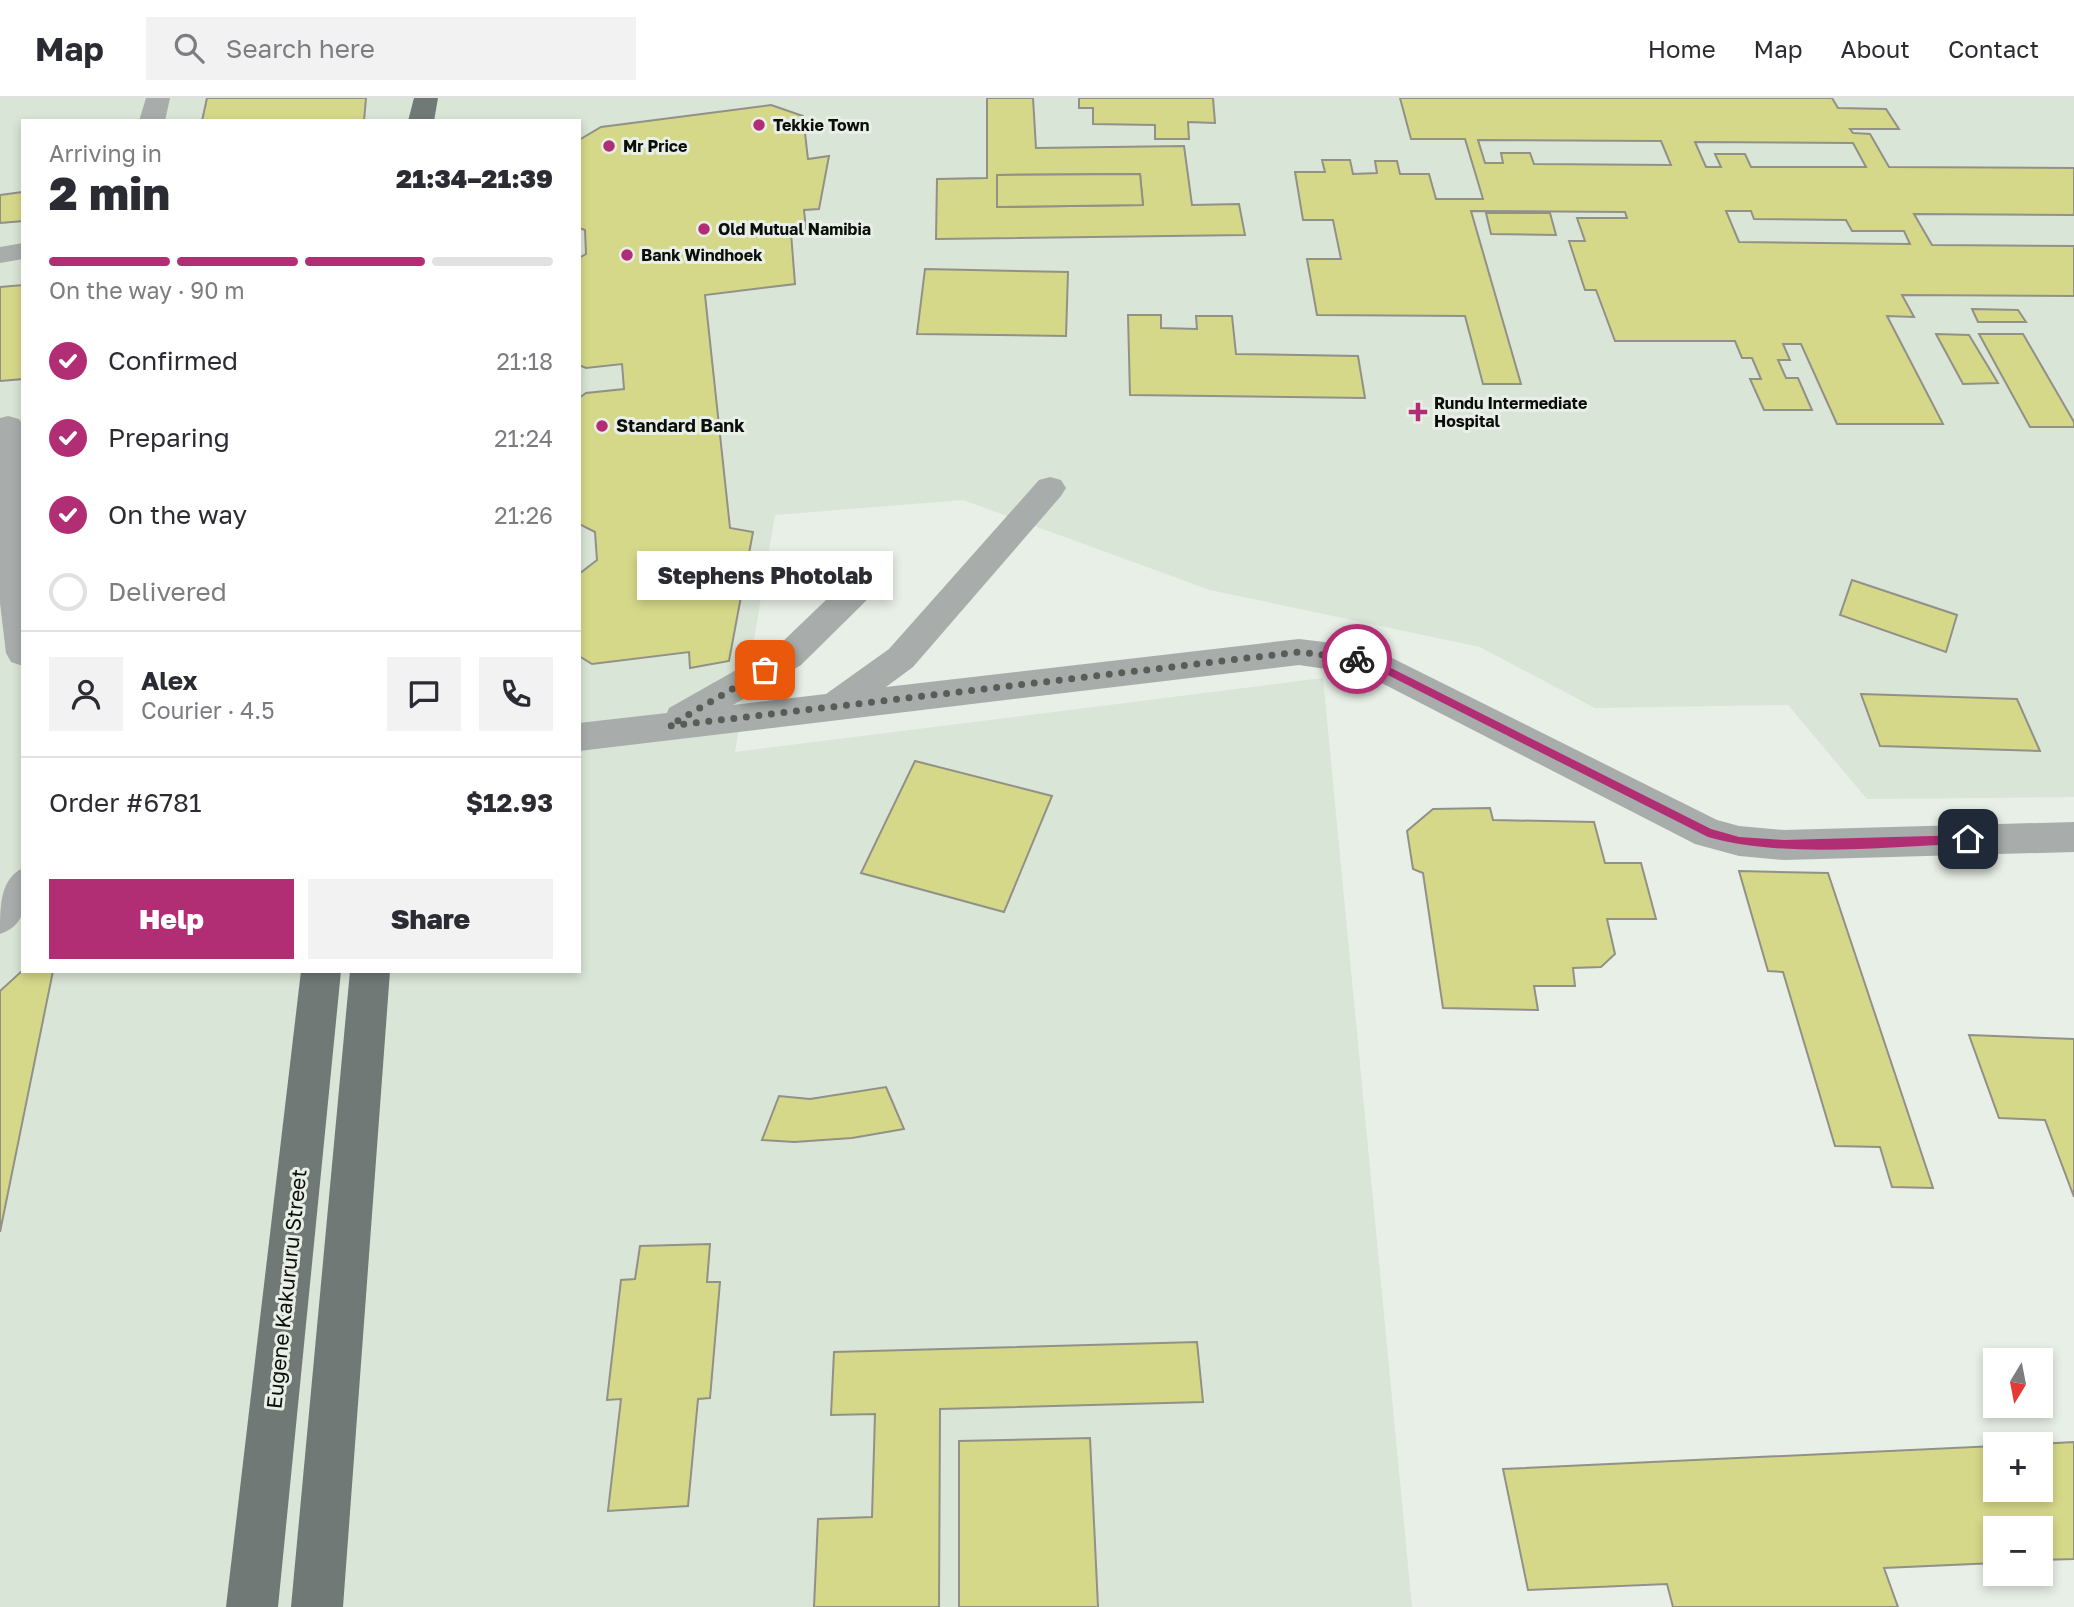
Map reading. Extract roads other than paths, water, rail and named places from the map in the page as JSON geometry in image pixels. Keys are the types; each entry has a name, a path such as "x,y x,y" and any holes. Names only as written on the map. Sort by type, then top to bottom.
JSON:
{"main road":[{"name":"Eugene Kakururu Street","path":"252,1607 321,973"},
{"path":"317,1607 370,973"}],"street":[{"path":"153,119 158,98"},
{"path":"0,255 21,251"},
{"path":"10,426 16,596 21,637"},
{"path":"834,707 901,658 1050,488"},
{"path":"669,726 789,656 864,583"},
{"path":"581,737 1299,652 1326,653 1353,657 1378,666 1708,832 1739,841 1784,845 2074,836"},
{"path":"0,916 21,887"}],"place":[{"name":"Tekkie Town","path":"759,125"},
{"name":"Mr Price","path":"609,146"},
{"name":"Old Mutual Namibia","path":"704,229"},
{"name":"Bank Windhoek","path":"627,255"},
{"name":"Rundu Intermediate Hospital","path":"1418,412"},
{"name":"Standard Bank","path":"602,426"},
{"name":"Stephens Photolab","path":"765,670"}]}
